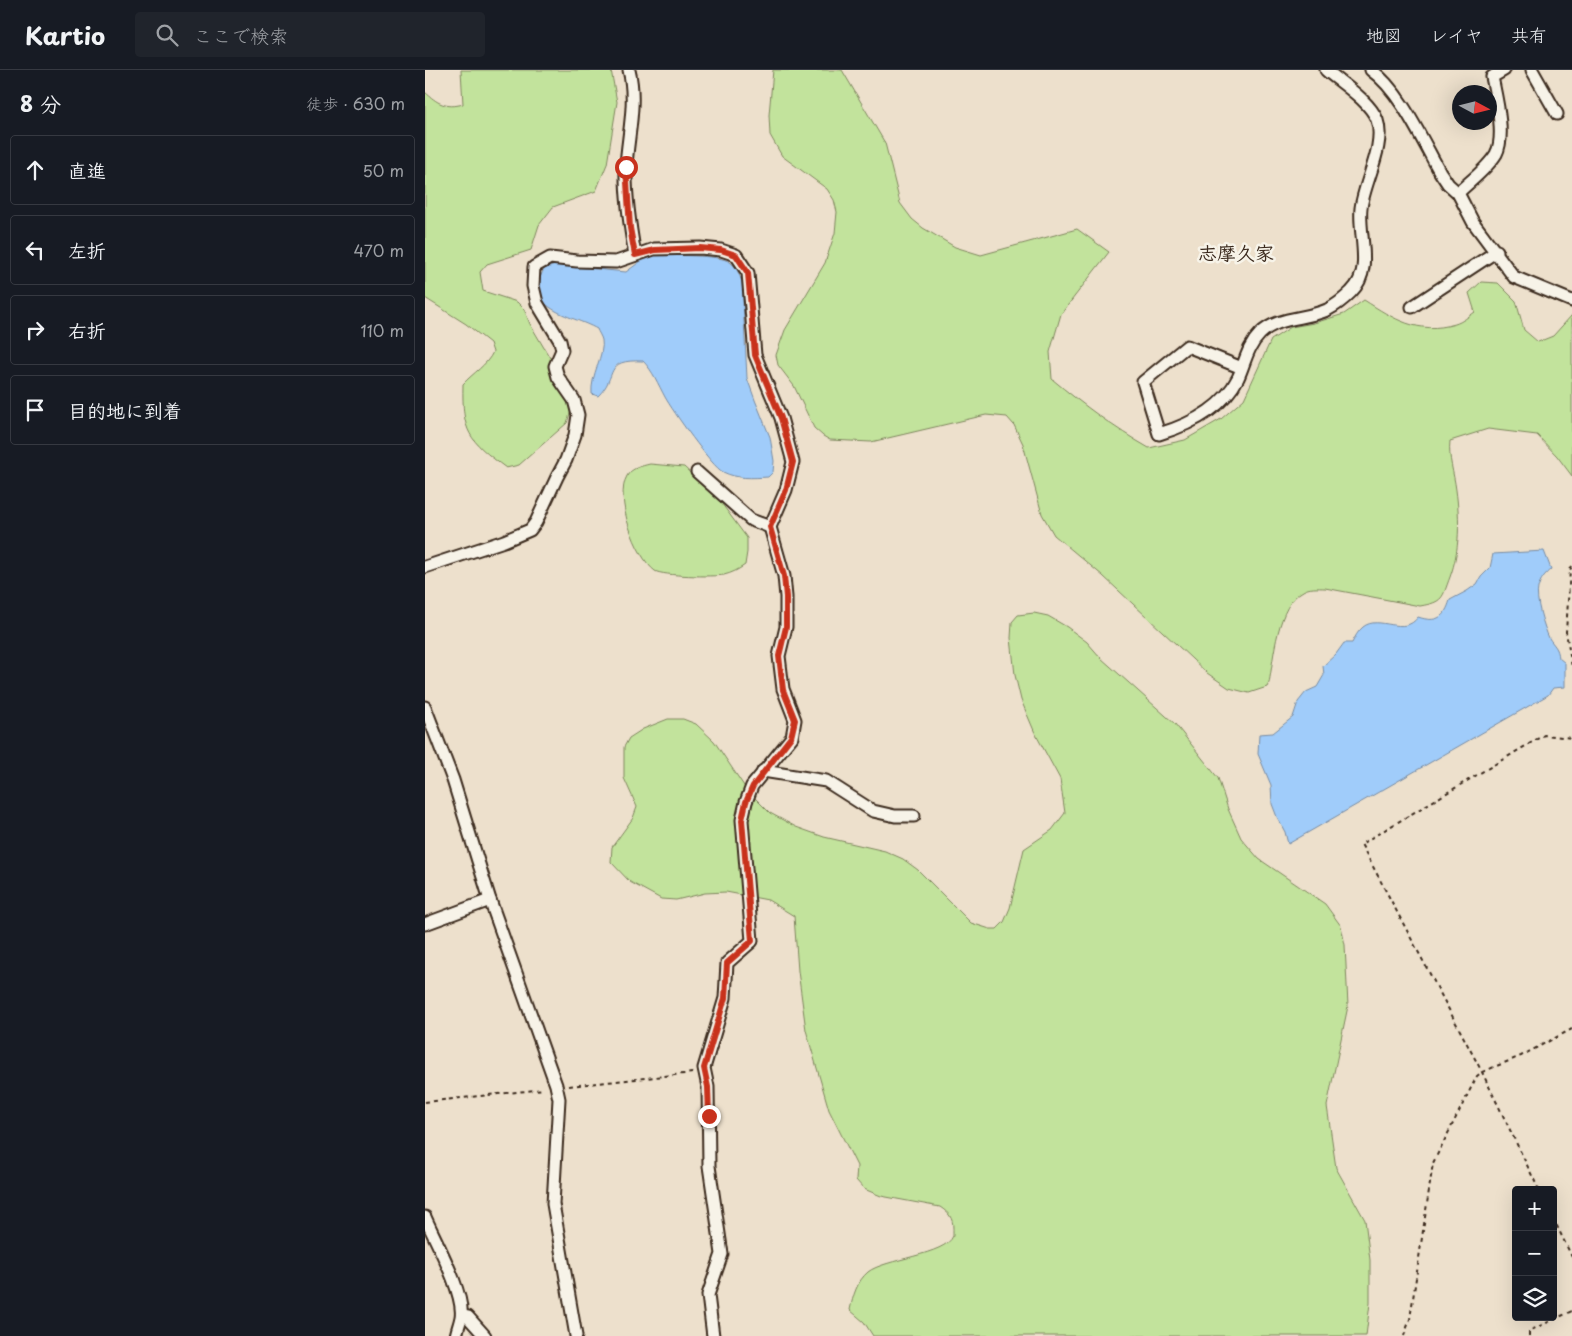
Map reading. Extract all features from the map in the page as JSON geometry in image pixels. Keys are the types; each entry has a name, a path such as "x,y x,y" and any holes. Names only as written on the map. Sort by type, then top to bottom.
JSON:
{"street":[{"path":"629,70 634,100 626,167 630,228 635,255"},
{"path":"1242,368 1187,346 1143,382 1159,434 1198,417 1215,406 1229,391 1242,368 1250,348 1259,334 1281,321 1327,310 1352,292 1360,281 1364,258 1361,211 1367,181 1380,139 1378,124 1374,114 1364,102 1326,70"},
{"path":"1371,70 1383,80 1395,95 1440,172 1448,184 1458,193 1473,222 1497,251 1514,277 1572,301"},
{"path":"1458,193 1497,153 1500,139 1499,111 1492,78 1504,70"},
{"path":"1532,70 1557,114"},
{"path":"425,566 504,541 530,530 536,522 566,460 575,435 578,416 574,400 558,377 555,366 562,350 560,341 537,303 533,286 534,268 550,258 616,262 655,250 700,248 721,250 736,255 748,273 755,355 781,418 793,462 786,490 770,527 784,576 786,597 786,627 779,656 783,690 795,720 791,737 763,771 753,786 746,802 742,820 752,941 727,963 725,998 704,1068 708,1087 709,1166 722,1254 708,1295 713,1336"},
{"path":"1412,307 1497,251"},
{"path":"697,472 751,520 770,527"},
{"path":"425,706 453,780 490,900 556,1085 559,1099 553,1204 575,1336"},
{"path":"763,771 826,781 873,811 895,816 914,816"},
{"path":"425,924 490,900"},
{"path":"425,1218 456,1288 461,1307 462,1316 456,1336"},
{"path":"462,1316 468,1317 485,1336"}],"path":[{"path":"1572,566 1570,570 1566,632 1572,667"},
{"path":"1537,1186 1482,1072 1361,844 1544,735 1572,738"},
{"path":"1404,1336 1411,1319 1433,1164 1477,1076 1482,1072 1521,1056 1572,1029"},
{"path":"1557,1226 1572,1257"},
{"path":"1529,1336 1529,1331 1572,1311"}],"green space":[{"path":"461,70 611,70 617,102 607,164 596,191 553,207 539,225 531,250 487,264 480,272 483,291 517,302 524,309 530,324 550,358 570,385 572,407 567,423 519,465 506,468 475,442 466,424 464,413 463,384 490,357 493,352 490,343 466,324 425,298 425,92 442,104 452,106 463,104"},
{"path":"773,70 842,70 885,143 900,203 912,219 923,228 955,247 981,255 1077,229 1109,252 1061,314 1050,352 1052,379 1099,416 1149,448 1185,440 1221,419 1244,399 1271,340 1291,327 1314,323 1344,314 1364,300 1396,319 1407,323 1429,328 1442,327 1458,323 1475,312 1469,293 1481,282 1498,283 1516,301 1524,330 1538,342 1553,336 1572,315 1572,476 1557,456 1537,435 1488,429 1450,441 1450,459 1457,501 1458,534 1456,556 1441,598 1434,603 1420,606 1325,588 1305,590 1294,598 1282,619 1267,687 1249,693 1229,688 1207,673 1103,576 1054,535 1042,514 1023,444 1014,425 1007,417 986,415 871,442 830,440 814,428 794,386 778,365 776,355 785,330 825,263 835,233 837,212 834,200 827,189 782,156 770,135 769,115"},
{"path":"650,464 684,467 719,500 747,538 745,565 724,575 699,576 660,573 648,564 634,541 625,512 623,498 624,486 629,473"},
{"path":"1034,613 1048,616 1087,642 1101,658 1175,724 1218,778 1228,809 1241,838 1259,859 1325,904 1341,926 1345,945 1348,1006 1327,1106 1336,1168 1365,1220 1370,1260 1370,1303 1366,1336 873,1336 864,1322 850,1310 858,1284 868,1272 876,1267 939,1248 948,1242 953,1236 952,1221 948,1214 940,1207 881,1196 864,1189 856,1180 857,1166 829,1110 806,1030 798,971 794,916 768,900 726,892 705,893 676,900 661,899 630,882 611,862 612,847 633,818 637,807 624,778 624,747 629,738 643,729 668,719 683,719 696,724 714,741 746,789 770,813 796,827 824,837 885,851 903,859 918,870 971,923 990,929 997,929 1004,922 1010,908 1024,849 1052,830 1065,813 1060,779 1035,733 1021,700 1015,675 1011,638 1012,622 1018,615"}],"water":[{"path":"656,255 724,259 730,262 737,271 742,282 747,378 770,437 774,461 773,472 768,477 739,477 723,472 718,468 684,425 665,397 653,373 643,361 630,361 616,366 604,389 598,396 592,394 593,380 602,346 602,339 597,329 552,309 539,294 539,283 544,269 555,265 626,272 645,258"},
{"path":"1544,551 1551,569 1540,582 1538,588 1539,606 1549,638 1557,649 1559,658 1565,663 1565,687 1553,688 1548,695 1288,844 1285,832 1272,804 1271,785 1258,754 1259,734 1273,733 1293,717 1298,702 1306,692 1317,687 1324,675 1323,666 1336,654 1344,643 1352,643 1363,627 1376,623 1406,625 1412,623 1418,617 1435,619 1442,615 1450,600 1477,584 1490,568 1493,554"}],"district":[{"name":"志摩久家","path":"1236,252"}],"route":[{"path":"626,167 630,228 635,255 655,250 700,248 721,250 736,255 748,273 755,355 781,418 793,462 786,490 770,527 784,576 786,597 786,627 779,656 783,690 795,720 791,737 753,786 746,802 742,820 752,941 727,963 725,998 704,1068 708,1087 709,1116"}]}
